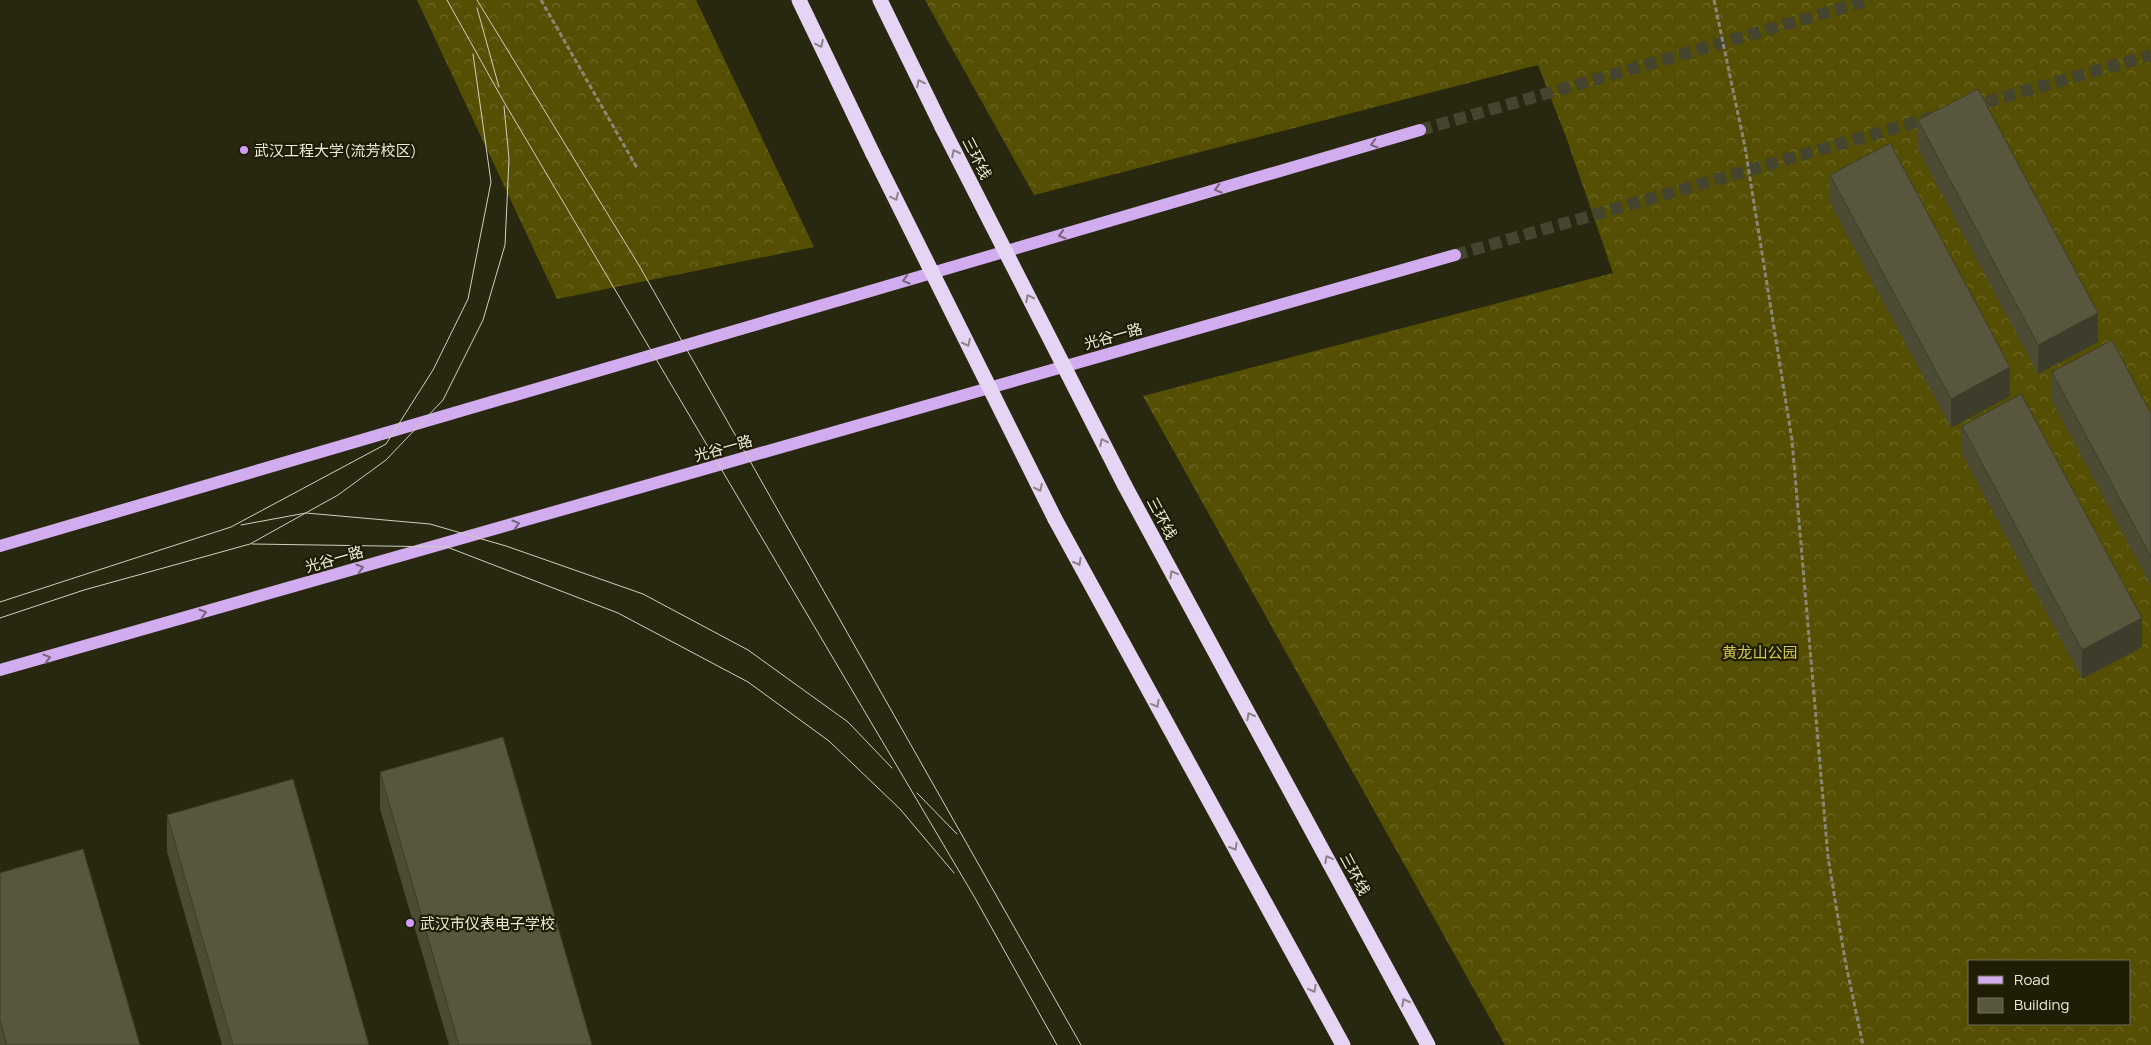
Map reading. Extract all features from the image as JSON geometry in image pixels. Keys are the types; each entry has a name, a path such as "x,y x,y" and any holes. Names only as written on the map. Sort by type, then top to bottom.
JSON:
{"highway":[{"path":"799,0 873,154 1055,519 1343,1045"},
{"name":"三环线","path":"880,0 942,127 1125,486 1428,1045"}],"main road":[{"path":"0,546 1420,130"},
{"name":"光谷一路","path":"0,670 1455,255"}],"path":[{"path":"541,0 637,168"},
{"path":"1714,0 1745,147 1792,440 1828,857 1845,960 1863,1045"}],"green space":[{"path":"417,0 696,0 814,247 557,299"},
{"name":"黄龙山公园","path":"925,0 2151,0 2151,1045 1505,1045 1143,396 1613,273 1566,137 1538,65 1034,195"}],"building":[{"path":"1978,89 2098,313 2038,345 1918,120"},
{"path":"1890,143 2010,367 1951,399 1830,175"},
{"path":"2112,340 2151,414 2151,557 2052,372"},
{"path":"2021,394 2142,618 2082,650 1962,426"},
{"path":"503,737 592,1045 459,1045 380,772"},
{"path":"293,779 369,1045 233,1045 167,815"},
{"path":"83,849 140,1045 7,1045 0,1020 0,873"}],"tunnel":[{"path":"1420,130 1870,0"},
{"path":"1969,107 2151,55"},
{"path":"1455,255 1933,117"}],"tram line":[{"path":"447,0 504,102 975,898 1057,1045"},
{"path":"477,0 640,267 1081,1045"},
{"path":"477,8 499,87"},
{"path":"0,602 231,527 386,444 433,370 468,299 491,182 473,54"},
{"path":"0,618 84,590 250,544 338,495 386,460 443,400 483,320 505,245 509,159 504,106"},
{"path":"241,525 306,513 430,524 506,546 643,594 748,650 848,722 892,768"},
{"path":"252,544 447,547 618,613 748,682 829,741 900,809 954,873"},
{"path":"917,793 957,834"}],"place":[{"name":"武汉工程大学(流芳校区)","path":"244,150"},
{"name":"武汉市仪表电子学校","path":"410,923"}]}
